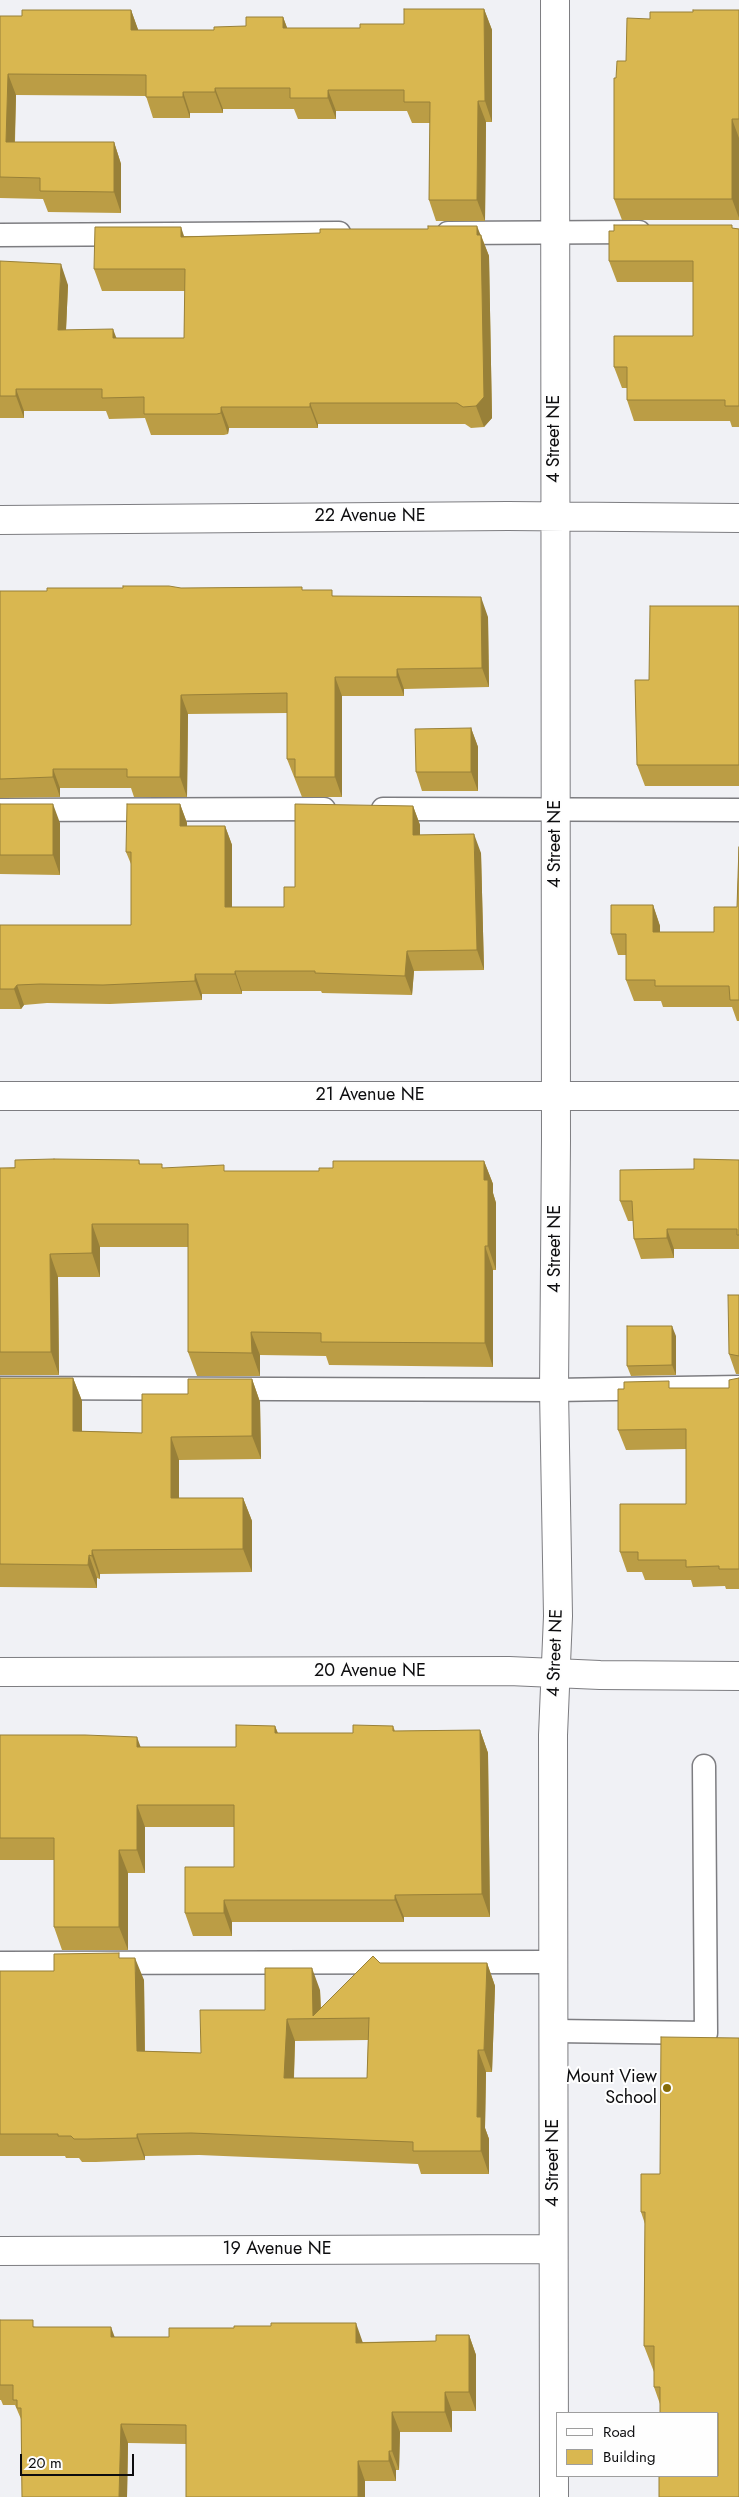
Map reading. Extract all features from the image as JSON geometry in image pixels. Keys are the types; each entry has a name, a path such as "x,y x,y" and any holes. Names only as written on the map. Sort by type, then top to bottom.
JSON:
{"street":[{"name":"4 Street NE","path":"554,2497 553,1735 558,1616 554,1390 556,1096 555,0"},
{"name":"22 Avenue NE","path":"0,520 555,516 739,518"},
{"name":"21 Avenue NE","path":"0,1096 739,1096"},
{"name":"20 Avenue NE","path":"0,1672 509,1672 739,1676"},
{"name":"19 Avenue NE","path":"0,2251 553,2249"}],"lane":[{"path":"423,233 662,232"},
{"path":"0,235 364,233"},
{"path":"0,810 739,810"},
{"path":"0,1388 554,1390 739,1387"},
{"path":"554,2031 706,2033 704,1766"},
{"path":"0,1963 554,1962"}],"building":[{"path":"404,9 484,9 485,101 478,101 477,200 429,200 430,102 404,102 404,90 328,90 328,98 290,98 290,88 215,88 215,92 183,92 183,97 146,97 146,75 8,74 6,142 114,142 114,192 40,191 40,178 0,177 0,16 22,16 22,10 131,10 131,30 214,30 214,27 246,26 246,17 283,17 283,28 360,28 360,24 404,24"},
{"path":"693,10 739,10 739,119 732,119 732,199 614,199 614,78 616,78 617,61 626,61 627,18 650,19 650,12 693,12"},
{"path":"614,225 732,225 732,228 739,229 739,406 725,406 725,400 627,400 627,367 614,367 614,336 693,336 693,261 609,261 609,231 614,231"},
{"path":"428,226 477,226 477,235 481,235 484,397 476,406 463,407 457,403 310,403 310,407 221,407 221,413 217,414 144,414 144,397 102,398 102,389 16,389 16,396 0,396 0,261 61,264 58,330 113,329 113,338 184,338 185,269 94,269 95,227 181,227 181,237 320,233 320,229 428,229"},
{"path":"123,586 169,586 181,588 302,587 302,590 332,590 332,596 481,597 482,668 397,669 397,677 335,677 335,777 295,777 295,759 287,759 287,693 181,695 180,777 127,777 127,769 53,769 53,777 0,779 0,591 47,591 47,588 123,588"},
{"path":"650,606 739,606 739,765 637,765 635,680 649,680"},
{"path":"471,728 471,772 416,772 415,729"},
{"path":"0,804 53,804 53,855 0,855"},
{"path":"127,804 180,804 180,826 225,826 225,907 284,907 284,887 295,887 295,804 413,806 413,835 474,834 477,950 407,951 405,976 315,973 315,971 235,971 235,974 195,974 195,981 103,985 40,984 17,985 14,989 0,989 0,925 131,925 131,852 126,852"},
{"path":"739,847 739,1000 730,1000 729,986 655,986 655,980 626,980 626,934 611,934 611,905 653,905 653,932 714,932 714,907 737,907"},
{"path":"694,1159 739,1160 739,1235 737,1235 737,1229 667,1229 667,1238 634,1239 632,1201 620,1201 620,1170 694,1169"},
{"path":"15,1160 139,1160 139,1164 162,1164 162,1168 224,1165 224,1171 319,1171 319,1168 333,1168 333,1161 484,1161 484,1180 488,1180 488,1246 485,1246 485,1343 321,1342 321,1333 251,1332 252,1353 188,1352 188,1224 92,1224 92,1253 50,1254 51,1352 0,1352 0,1168 15,1168"},
{"path":"728,1295 739,1295 739,1356 729,1354"},
{"path":"627,1326 672,1326 672,1365 627,1366"},
{"path":"0,1378 73,1378 73,1431 142,1433 142,1394 188,1394 188,1379 252,1379 252,1436 171,1437 171,1498 243,1498 243,1549 92,1550 92,1556 89,1555 88,1565 0,1564"},
{"path":"739,1378 739,1569 719,1569 719,1566 686,1567 686,1560 638,1560 638,1552 620,1552 620,1504 686,1504 686,1429 618,1430 618,1389 624,1389 624,1382 669,1381 669,1388 729,1388 729,1380"},
{"path":"236,1725 275,1726 275,1733 353,1733 353,1725 393,1726 393,1731 480,1730 482,1894 395,1895 395,1900 224,1900 224,1913 185,1913 185,1867 234,1867 234,1805 137,1805 137,1850 119,1850 119,1927 54,1927 54,1838 0,1838 0,1735 137,1737 137,1747 236,1747"},
{"path":"119,1953 119,1958 135,1958 137,2051 201,2053 200,2010 265,2010 265,1968 312,1968 313,2016 373,1956 380,1963 487,1963 484,2050 478,2050 477,2117 481,2117 481,2151 413,2151 413,2142 191,2133 137,2134 137,2138 88,2139 74,2139 71,2136 58,2136 58,2134 0,2134 0,1971 54,1971 54,1954","holes":["369,2018 367,2078 284,2078 287,2019"]},
{"path":"661,2037 739,2038 739,2497 659,2497 659,2477 719,2477 719,2412 660,2412 660,2387 654,2387 654,2346 644,2346 645,2212 641,2212 641,2174 660,2174"},
{"path":"0,2320 33,2320 33,2327 111,2327 111,2337 169,2337 169,2328 234,2328 234,2326 271,2326 271,2323 356,2323 356,2343 436,2341 436,2335 469,2335 469,2392 445,2392 445,2412 392,2412 392,2451 389,2451 389,2461 358,2461 358,2497 186,2497 186,2425 121,2424 119,2497 22,2497 21,2408 17,2408 17,2400 13,2400 13,2385 0,2385"}],"place":[{"name":"Mount View School","path":"667,2088"}]}
